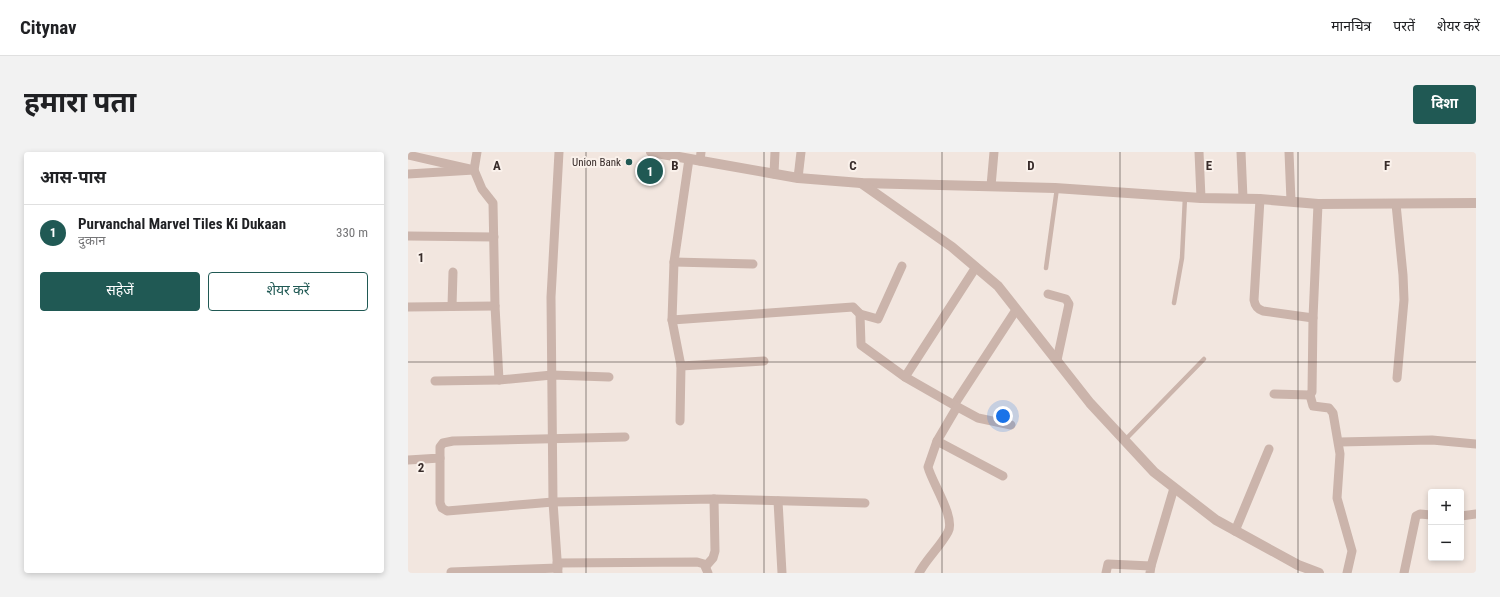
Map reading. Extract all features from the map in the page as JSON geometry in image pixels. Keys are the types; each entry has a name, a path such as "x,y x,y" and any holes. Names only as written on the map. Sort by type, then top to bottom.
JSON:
{"street":[{"path":"477,152 474,170 482,189 493,203 495,306 499,380"},
{"path":"557,568 553,502 551,297 559,152"},
{"path":"651,152 689,159 701,156 774,174 798,178 861,183 1057,188 1201,198 1260,199 1318,204 1476,203"},
{"path":"774,174 776,152"},
{"path":"798,178 801,152"},
{"path":"991,186 994,152"},
{"path":"1199,152 1201,198"},
{"path":"1241,152 1243,198"},
{"path":"1289,152 1291,201"},
{"path":"408,155 474,170"},
{"path":"680,421 681,366 672,320 674,262 689,159"},
{"path":"408,174 474,170"},
{"path":"861,183 952,247 998,286 1090,403 1154,472 1216,520 1298,565 1319,573"},
{"path":"1260,199 1254,300 1255,305 1259,310 1263,311 1313,318"},
{"path":"1318,204 1313,318 1312,392 1310,395 1315,407 1329,408 1332,410 1339,442 1340,467 1337,498 1352,551 1347,573"},
{"path":"1396,204 1404,300 1397,378"},
{"path":"408,236 494,237"},
{"path":"674,262 754,264"},
{"path":"672,320 853,306 860,314 878,319 902,266"},
{"path":"905,377 976,267"},
{"path":"452,306 453,272"},
{"path":"1048,294 1066,298 1069,304 1057,360"},
{"path":"408,307 495,306"},
{"path":"920,573 926,561 949,531 950,526 947,514 928,467 937,441 955,406 1016,310"},
{"path":"860,314 861,345 905,377 955,406 978,418 1011,425"},
{"path":"681,366 764,361"},
{"path":"435,381 499,380 552,376 609,377"},
{"path":"1274,394 1310,395"},
{"path":"625,437 552,437 443,443 440,447 440,503 442,508 447,511 553,502 714,500 865,503"},
{"path":"1339,442 1432,440 1476,444"},
{"path":"937,441 1003,476"},
{"path":"1235,530 1270,449"},
{"path":"408,460 440,458"},
{"path":"1106,573 1108,564 1150,570 1174,488"},
{"path":"451,572 697,562 702,563 707,570 715,553 714,500"},
{"path":"778,501 782,573"},
{"path":"1404,573 1416,516 1420,514 1428,515"},
{"path":"1464,516 1476,514"}],"lane":[{"path":"1046,268 1057,188"},
{"path":"1174,303 1182,258 1185,197"},
{"path":"1125,440 1204,359"}],"place":[{"name":"Union Bank","path":"629,162"},
{"name":"Purvanchal Marvel Tiles Ki Dukaan","path":"650,171"}]}
